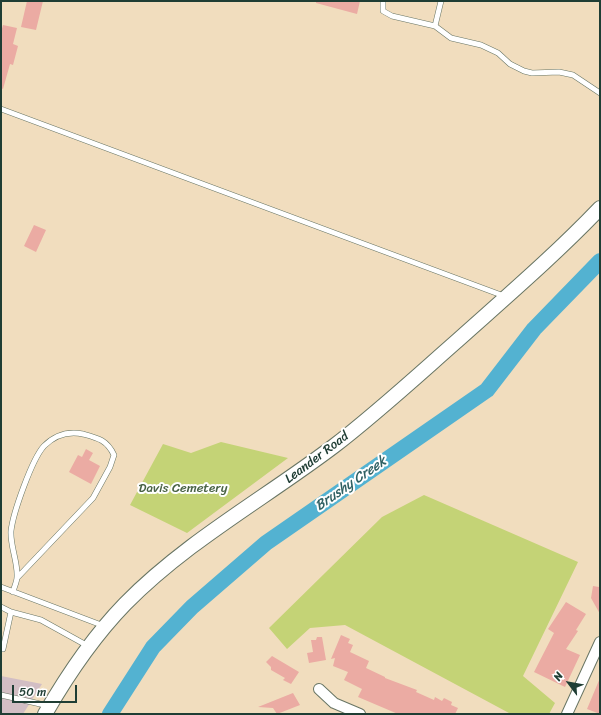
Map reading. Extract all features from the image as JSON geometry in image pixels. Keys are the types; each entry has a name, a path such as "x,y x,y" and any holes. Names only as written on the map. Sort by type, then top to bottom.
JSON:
{"main road":[{"name":"Leander Road","path":"48,710 64,681 89,646 125,604 182,553 224,522 290,478 379,410 547,261 600,208"}],"street":[{"path":"567,714 600,642"},
{"path":"319,689 334,702 360,714"}],"lane":[{"path":"383,1 383,11 392,16 435,26 451,38 482,45 498,53 510,64 532,74 559,72 573,75 600,93"},
{"path":"435,26 441,1"},
{"path":"1,109 506,297"},
{"path":"12,592 17,578 93,498 110,467 114,455 109,445 94,437 74,432 57,436 44,447 36,459 18,503 11,532 17,578"},
{"path":"1,587 105,626"},
{"path":"1,607 11,612 41,620 89,646"},
{"path":"3,649 11,612"},
{"path":"1,697 48,710"}],"shaded area":[{"path":"1,676 42,684 23,714 1,714"}],"green space":[{"name":"Davis Cemetery","path":"221,442 288,458 187,533 130,505 163,444 191,453"},
{"path":"424,495 578,562 523,676 555,703 549,714 509,713 345,625 310,628 287,649 269,628 382,517"}],"building":[{"path":"27,1 43,1 36,30 21,27"},
{"path":"316,1 360,1 357,14 316,3"},
{"path":"3,25 17,28 13,44 18,46 13,65 10,64 3,89 1,88 1,32"},
{"path":"34,225 46,230 36,252 24,246"},
{"path":"86,449 93,453 89,460 100,466 91,484 69,472 78,455 82,457"},
{"path":"593,586 599,587 600,590 600,614 591,598"},
{"path":"566,602 586,614 576,630 578,631 566,649 580,655 565,687 534,672 554,633 548,629"},
{"path":"341,635 350,639 348,643 353,645 350,652 369,661 366,668 385,678 417,690 416,692 434,700 435,697 442,701 444,698 452,702 451,705 458,708 455,714 398,714 358,697 362,689 344,680 348,672 333,666 335,658 331,659"},
{"path":"317,637 322,637 326,660 309,663 307,653 313,652 311,640 316,640"},
{"path":"272,656 299,672 291,684 283,680 285,678 271,670 271,667 266,662"},
{"path":"600,678 600,714 587,709"},
{"path":"293,693 300,705 277,714 273,708 258,707"}],"waterway":[{"name":"Brushy Creek","path":"110,714 153,647 192,607 266,543 487,390 534,329 600,261"}]}
